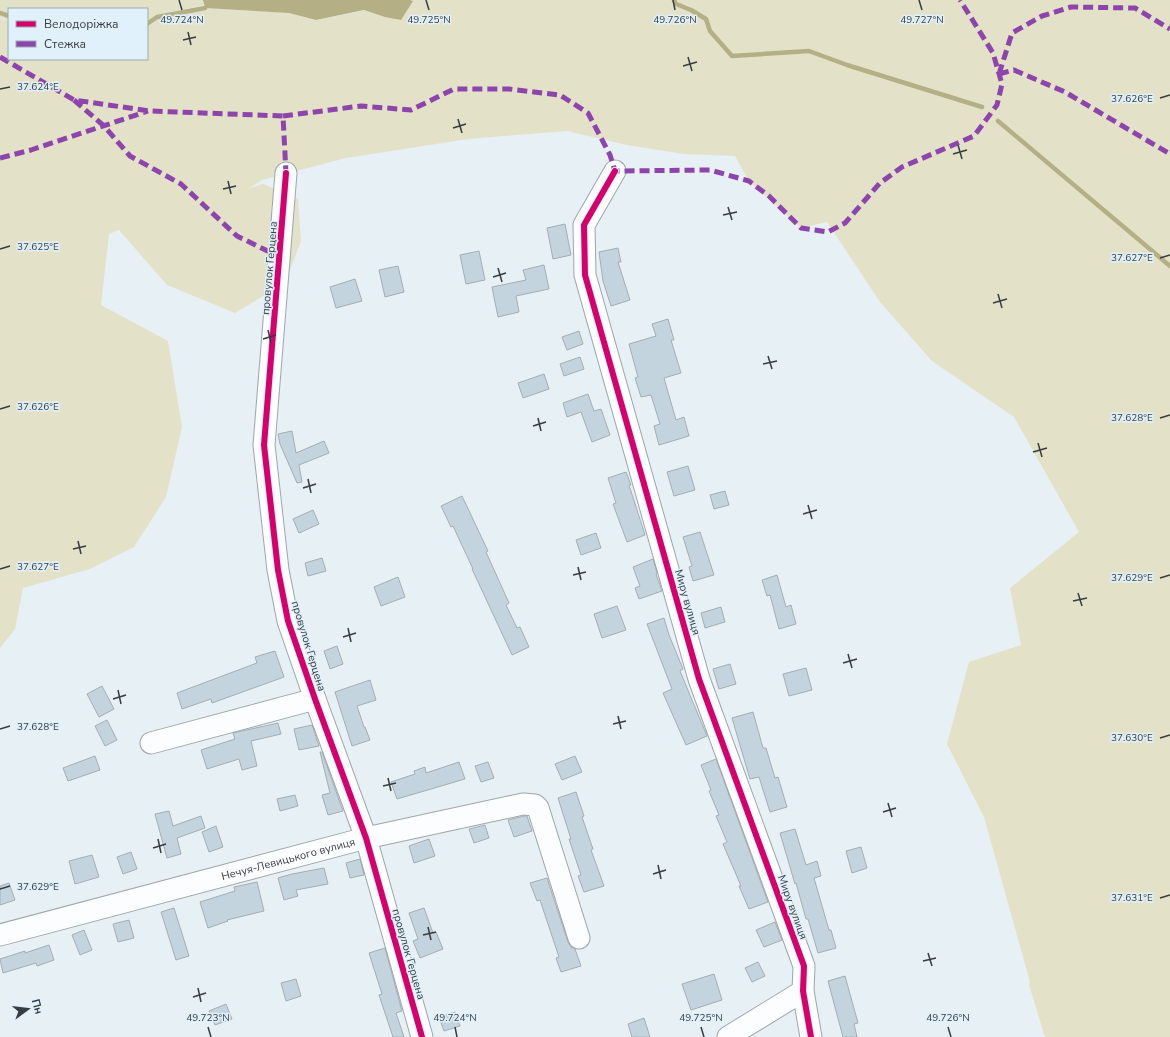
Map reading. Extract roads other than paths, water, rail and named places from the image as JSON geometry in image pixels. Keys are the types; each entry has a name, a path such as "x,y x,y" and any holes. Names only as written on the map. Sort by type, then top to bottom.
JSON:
{"street":[{"name":"Миру вулиця","path":"614,171 584,225 585,275 699,680 804,966 803,991 811,1037"},
{"name":"провулок Герцена","path":"286,173 264,445 280,577 288,621 366,838 422,1037"},
{"path":"150,743 315,699"},
{"name":"Нечуя-Левицького вулиця","path":"0,935 366,838 523,804 535,805 538,808 579,938"},
{"path":"728,1037 803,991"}],"waterway":[{"path":"674,0 676,4 691,10 706,19 710,31 732,56 809,51 847,65 982,107"},
{"path":"148,23 157,17 205,8"},
{"path":"0,13 8,16"},
{"path":"998,121 1170,266"}]}
